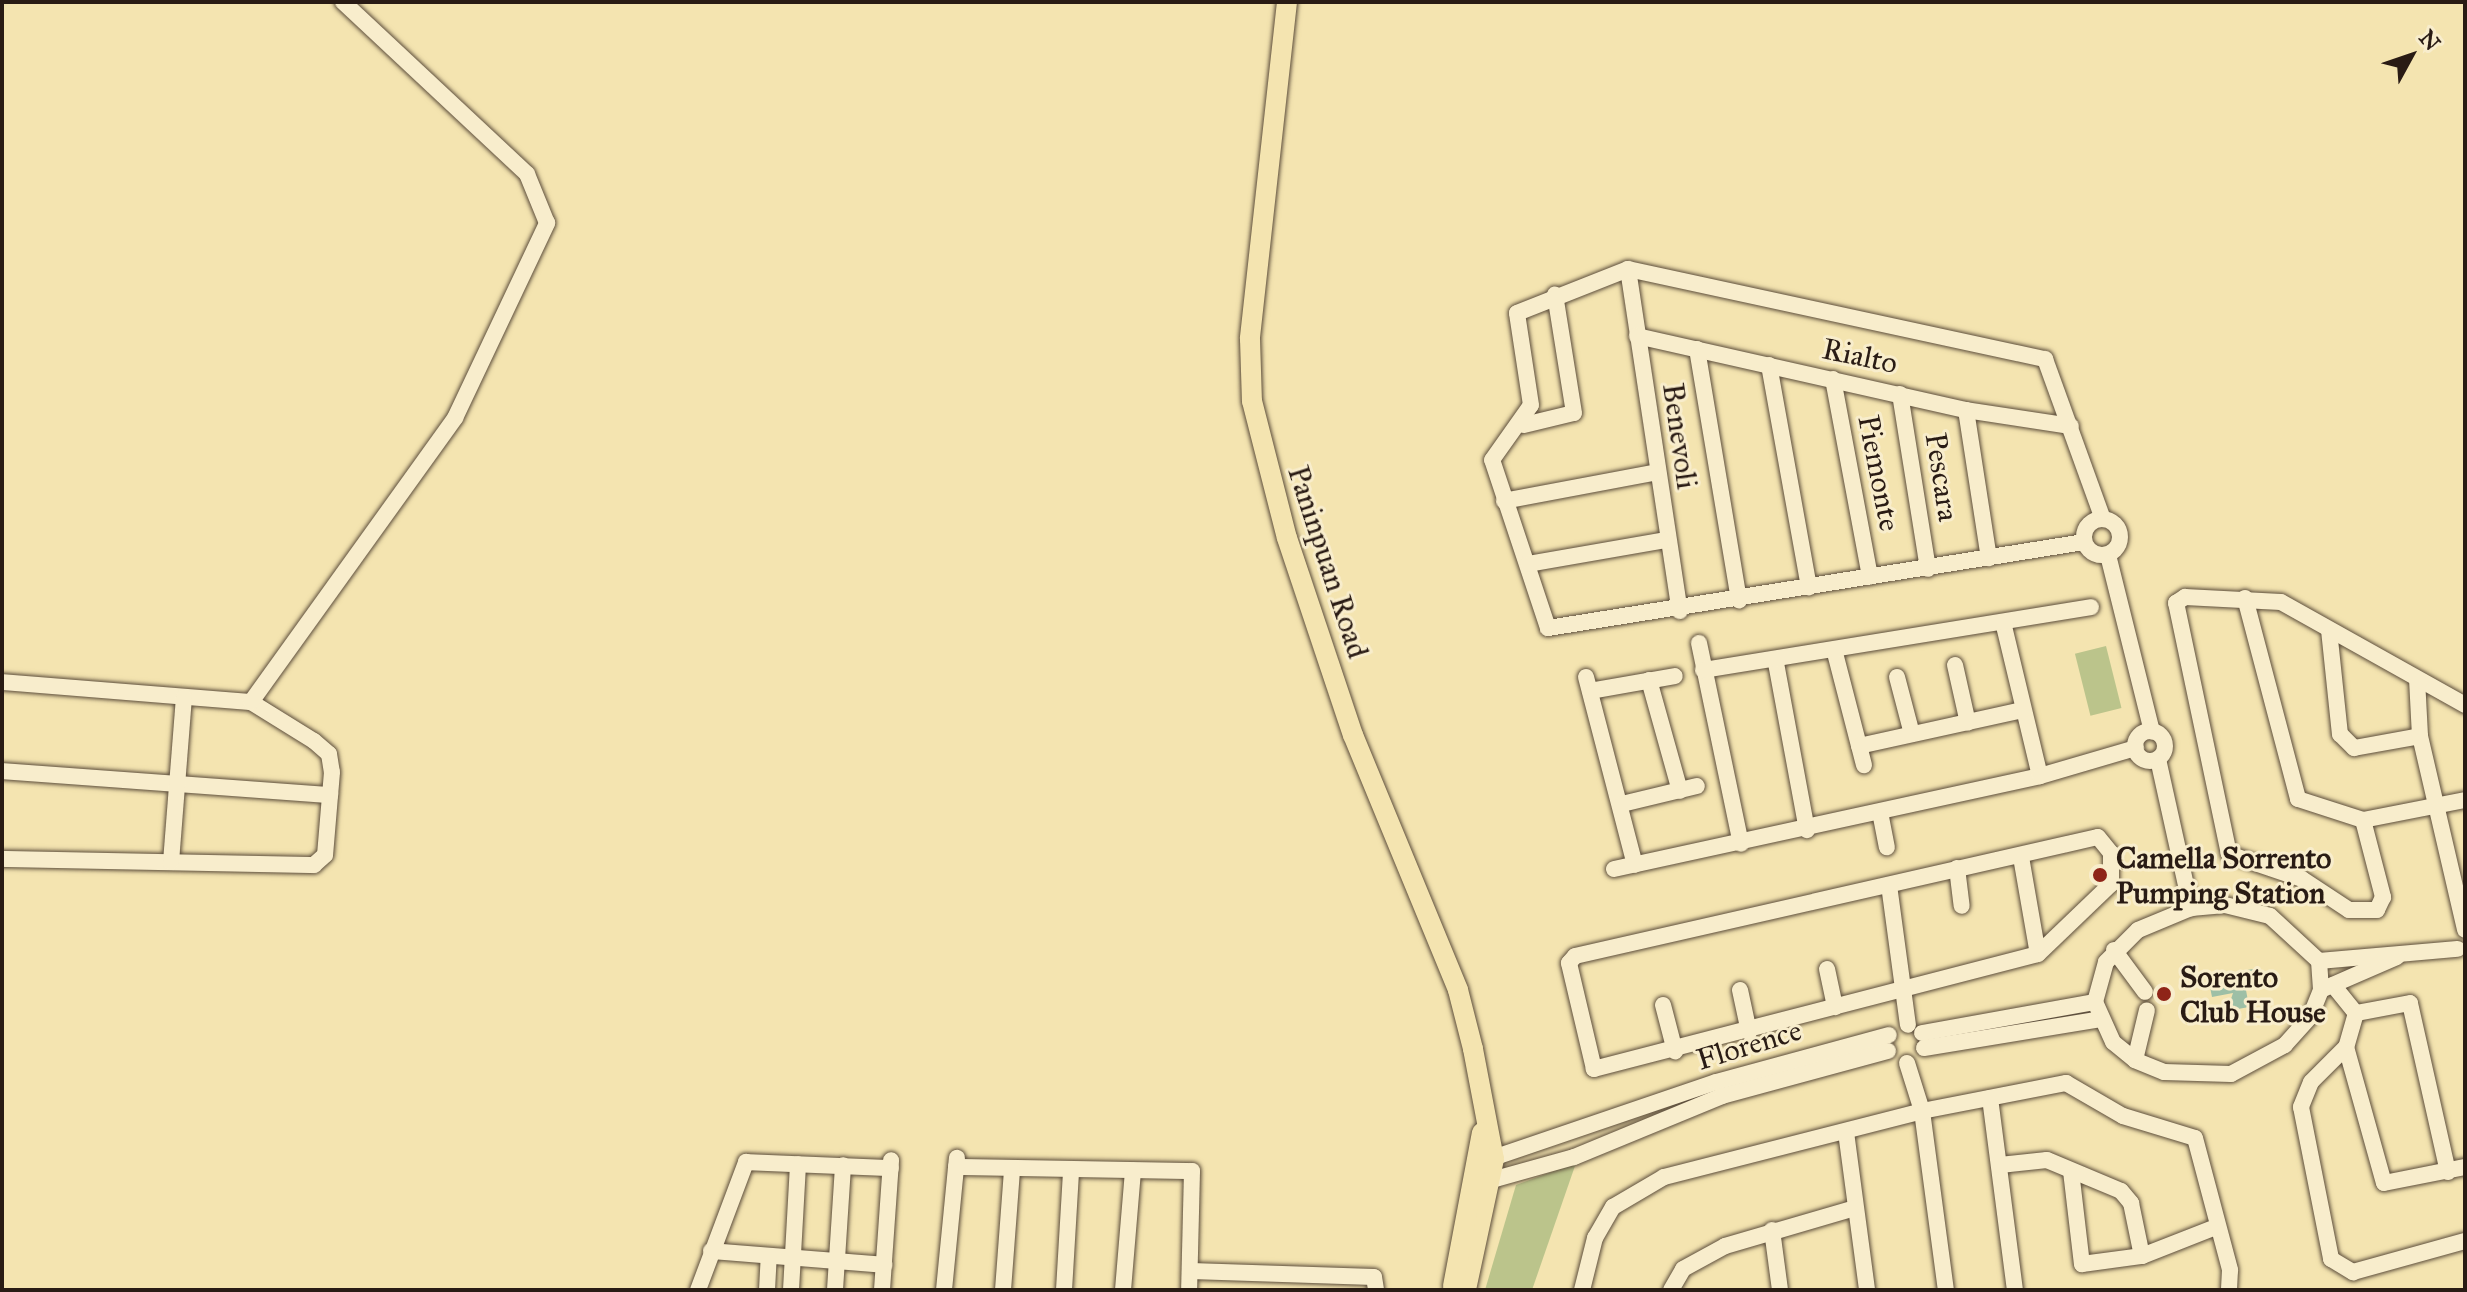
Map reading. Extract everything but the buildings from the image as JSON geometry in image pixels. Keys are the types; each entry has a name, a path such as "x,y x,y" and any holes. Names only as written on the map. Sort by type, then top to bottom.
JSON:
{"main road":[{"name":"Paninpuan Road","path":"1287,2 1250,339 1252,401 1287,538 1353,735 1458,990 1483,1117 1486,1161 1466,1290"},
{"name":"Paninpuan Road","path":"1452,1290 1483,1182"}],"street":[{"path":"251,702 455,418 547,223 527,174 343,2"},
{"path":"2084,542 1680,611 1548,628 1492,460 1524,425 1531,405 1517,313 1555,295 1628,269 2045,359 2103,519 2119,532 2108,555 2152,732 2165,745 2158,759 2191,908"},
{"name":"Benevoli","path":"1628,269 1666,540 1680,611"},
{"path":"1524,425 1574,413 1555,295"},
{"name":"Rialto","path":"1637,336 1966,410 2071,426"},
{"path":"1697,349 1739,601"},
{"path":"1769,365 1809,587"},
{"name":"Piemonte","path":"1833,379 1870,577"},
{"name":"Pescara","path":"1900,394 1928,569"},
{"path":"1966,410 1989,558"},
{"path":"1504,501 1657,472"},
{"path":"2084,542 2088,525 2103,519"},
{"path":"1528,564 1666,540"},
{"path":"2084,542 2093,554 2108,555"},
{"path":"2363,820 2383,897 2377,910 2349,910 2302,879 2229,854 2173,612 2185,597 2281,602 2465,705"},
{"path":"2245,598 2292,793 2363,820 2465,800"},
{"path":"1703,670 1776,663 2091,607"},
{"path":"2003,622 2040,776"},
{"path":"2329,630 2346,744 2420,736"},
{"path":"1699,643 1741,844"},
{"path":"1835,653 1864,765"},
{"path":"1776,663 1807,830"},
{"path":"1955,665 1968,723"},
{"path":"1635,865 1622,804 1588,684 1675,676"},
{"path":"1897,677 1912,734"},
{"path":"2319,961 2399,956 2463,944 2420,736 2417,679"},
{"path":"1649,680 1680,791"},
{"path":"2,682 251,702 329,754 330,795 325,855 314,865 2,859"},
{"path":"171,862 184,698"},
{"path":"1859,746 2023,710"},
{"path":"2136,748 2141,735 2152,732"},
{"path":"1614,869 1807,830 2040,776 2136,748"},
{"path":"2136,748 2143,759 2158,759"},
{"path":"2,771 330,795"},
{"path":"1622,804 1697,786"},
{"path":"1880,812 1887,847"},
{"path":"2098,837 2114,864 2111,884 2038,954 1749,1032 1594,1069 1569,963 1575,956 1957,868 2021,857 2098,837"},
{"path":"2021,857 2038,954"},
{"path":"1957,868 1962,906"},
{"path":"1889,885 1906,989 1918,1035 1907,1063"},
{"path":"2356,1013 2327,987 2319,961 2270,916 2225,905 2191,908 2138,930 2114,950 2095,1002 2101,1019 2135,1060 2200,1077 2245,1069 2298,1033 2327,987 2399,956"},
{"path":"2114,950 2146,1001 2135,1060"},
{"path":"1827,969 1835,1007"},
{"path":"1740,990 1749,1032"},
{"path":"1918,1035 2095,1002"},
{"path":"2346,1047 2384,1183 2457,1169 2410,1003 2356,1013"},
{"path":"1663,1005 1675,1051"},
{"path":"2356,1013 2346,1047 2311,1082 2301,1107 2331,1259 2353,1272 2465,1241"},
{"path":"1918,1035 2101,1019"},
{"name":"Florence","path":"1486,1161 1722,1096 1918,1035"},
{"path":"1888,1043 1907,1063 1922,1111 1946,1290"},
{"path":"1582,1290 1595,1238 1613,1207 1664,1177 1922,1111 2066,1083 2123,1116 2187,1131 2195,1138 2216,1227 2230,1270 2229,1290"},
{"path":"1990,1098 2015,1290"},
{"name":"Florence","path":"1483,1182 1542,1166 1630,1122"},
{"path":"1846,1132 1867,1290"},
{"path":"1536,1146 1542,1166"},
{"path":"698,1290 748,1154 798,1164 891,1164 882,1290"},
{"path":"2000,1165 2047,1160 2131,1203 2142,1256"},
{"path":"944,1290 956,1162 1012,1169 1195,1173 1189,1290"},
{"path":"791,1290 798,1164"},
{"path":"835,1290 843,1165"},
{"path":"1003,1290 1012,1169"},
{"path":"1123,1290 1133,1170"},
{"path":"1064,1290 1071,1171"},
{"path":"2071,1171 2076,1261 2142,1256 2216,1227"},
{"path":"1671,1290 1683,1269 1772,1230 1855,1208"},
{"path":"1772,1230 1780,1290"},
{"path":"711,1251 884,1265"},
{"path":"767,1290 769,1256"},
{"path":"1191,1271 1254,1283 1313,1283 1374,1277 1376,1290"}],"shaded area":[{"path":"2106,646 2121,708 2090,716 2075,654"},
{"path":"2253,969 2257,988 2246,990 2249,1007 2227,1011 2233,993 2212,997 2208,977"},
{"path":"1576,1163 1532,1290 1485,1290 1516,1185"}],"place":[{"name":"Camella Sorrento Pumping Station","path":"2100,875"},
{"name":"Sorento Club House","path":"2164,994"}]}
